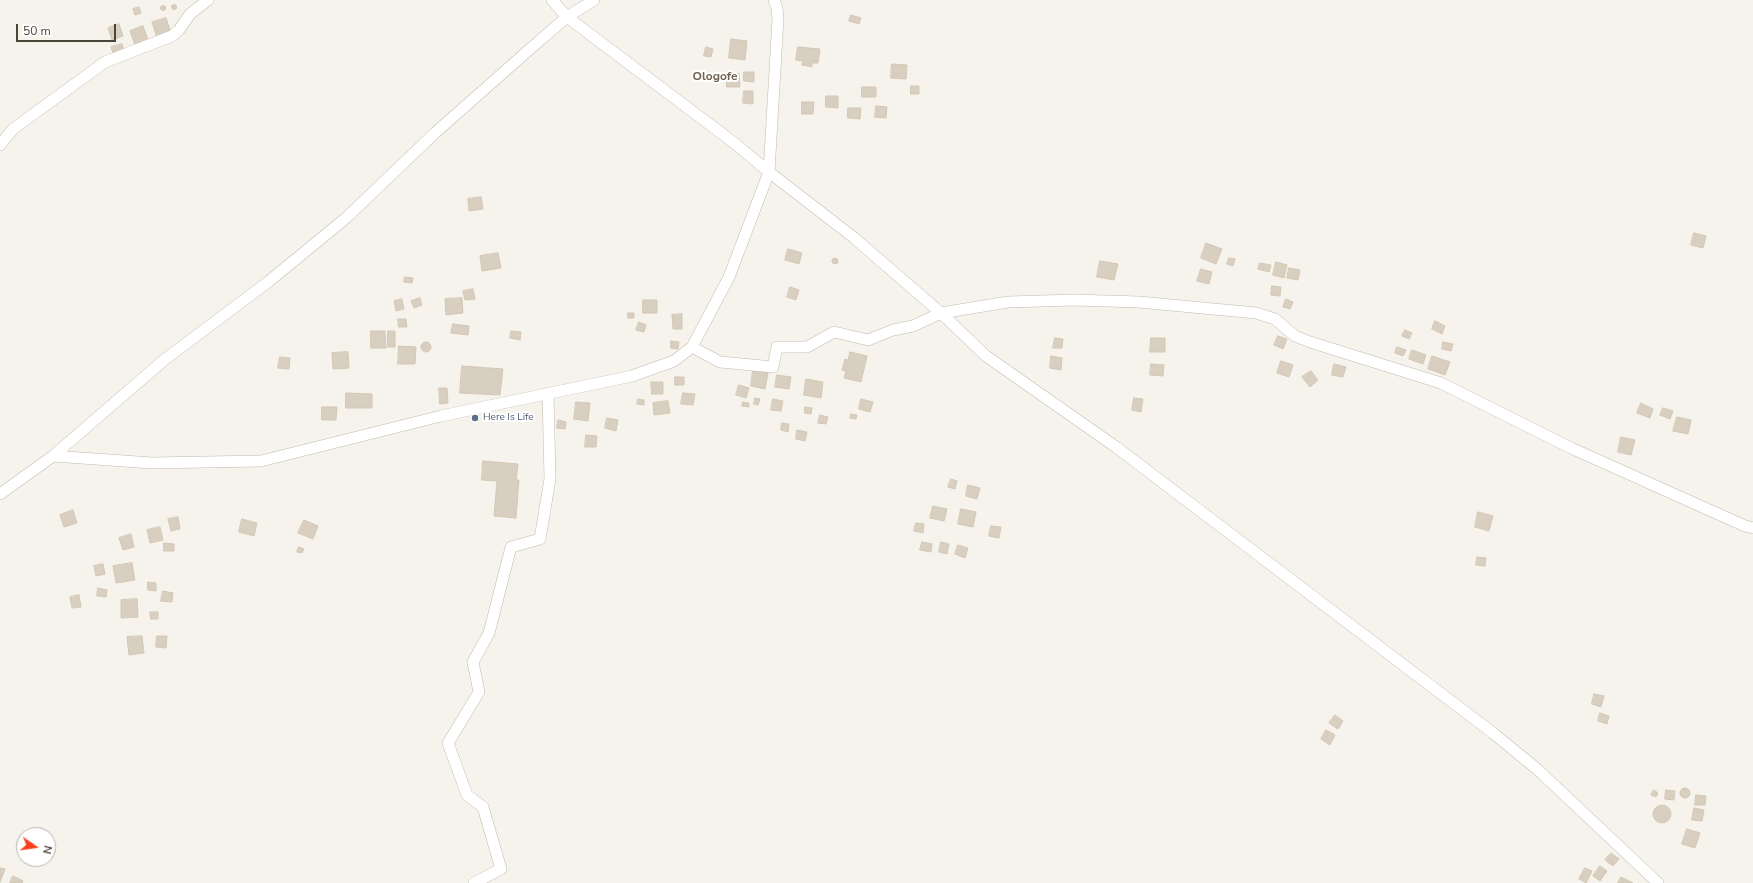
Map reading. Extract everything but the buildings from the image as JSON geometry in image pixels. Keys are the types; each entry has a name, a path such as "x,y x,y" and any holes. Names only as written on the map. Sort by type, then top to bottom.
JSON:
{"street":[{"path":"0,145 13,129 106,62 172,36 179,30 190,14 208,0"},
{"path":"552,0 567,17 733,142 853,237 941,313 986,356 1116,447 1538,768 1658,883"},
{"path":"0,494 53,456 164,360 268,282 346,218 436,132 567,17 594,0"},
{"path":"53,456 152,463 261,461 441,416 632,376 674,361 692,347 729,277 769,172 778,18 774,0"},
{"path":"692,347 720,362 773,368 777,347 807,347 834,332 868,340 894,330 913,326 941,313 1008,302 1074,300 1139,302 1256,312 1275,319 1295,336 1310,342 1441,383 1571,448 1745,526 1753,528"},
{"path":"474,883 501,869 484,807 467,795 448,743 479,692 473,662 489,633 511,547 540,539 550,479 548,394"}],"place":[{"name":"Here Is Life","path":"475,418"}],"district":[{"name":"Ologofe","path":"715,77"}]}
